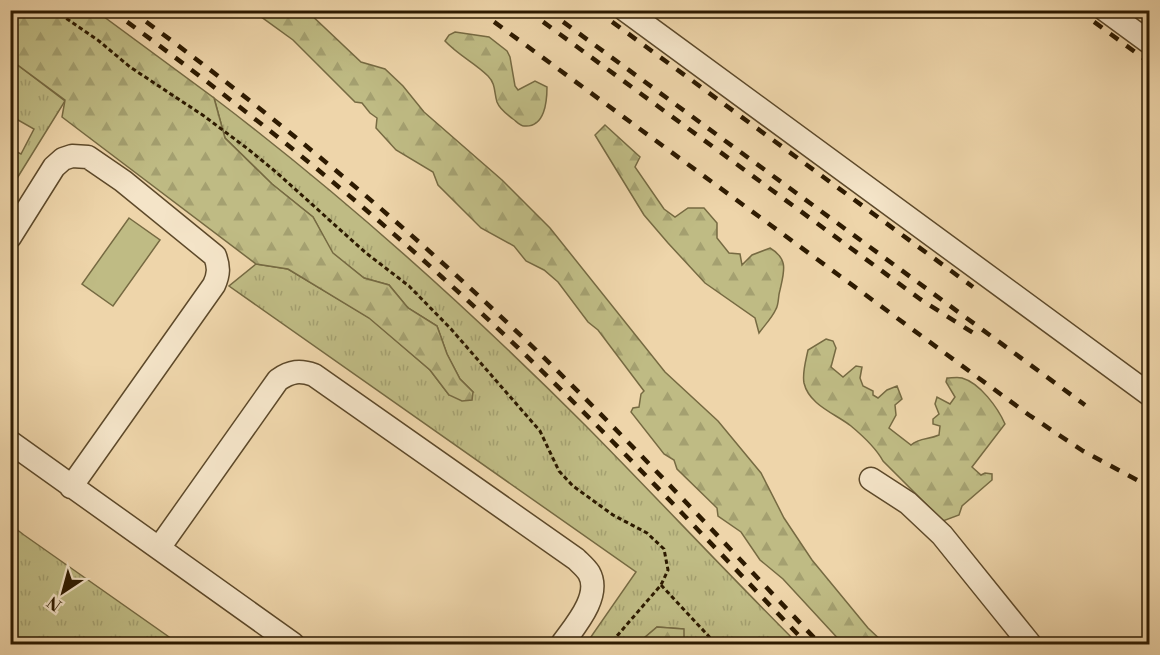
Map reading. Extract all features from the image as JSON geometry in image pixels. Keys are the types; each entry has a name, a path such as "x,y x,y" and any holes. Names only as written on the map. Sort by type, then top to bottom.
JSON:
{"lane":[{"path":"625,10 1149,395"},
{"path":"1105,10 1149,43"},
{"path":"10,237 54,167 63,159 79,155 96,161 123,181 215,256 218,262 218,277 214,285 71,487"},
{"path":"159,549 278,380 289,372 304,371 314,375 576,559 590,574 592,594 586,611 562,645"},
{"path":"10,442 293,645"},
{"path":"871,479 908,503 942,535 1030,645"}],"path":[{"path":"54,10 99,41 130,67 204,116 248,149 366,253 409,286 451,329 540,431 559,471 573,486 613,515 647,533 664,549 668,570 661,585 610,645"},
{"path":"661,585 716,645"}],"green space":[{"path":"11,10 96,11 214,98 225,138 272,184 313,217 333,253 364,278 389,285 408,308 437,326 447,354 460,379 473,392 472,400 462,401 449,395 430,370 369,318 288,269 256,264 62,117 65,100 11,60"},
{"path":"253,11 307,11 361,62 385,69 403,86 424,112 502,180 550,228 665,372 718,421 761,473 784,518 812,560 868,628 885,644 843,644 783,579 760,560 741,532 718,516 717,508 677,469 674,460 664,454 631,412 633,408 639,407 641,394 644,391 558,282 544,270 526,261 514,246 481,228 438,185 433,172 396,150 376,128 377,118 362,103 355,102 293,40"},
{"path":"455,32 489,37 507,51 515,86 518,90 535,81 547,87 543,112 536,123 523,126 502,110 497,102 491,79 445,41"},
{"path":"11,60 65,101 11,188 11,149 21,154 34,129 11,116"},
{"path":"214,98 359,215 497,339 586,426 798,644 684,644 683,629 657,627 637,644 586,644 636,572 229,286 256,264 288,269 370,318 430,370 449,395 473,392 460,379 447,354 437,326 408,308 389,285 364,278 332,253 313,217 272,184 225,138"},
{"path":"605,125 640,157 635,167 664,209 675,217 688,208 704,208 717,223 717,238 729,253 740,254 742,265 752,255 770,248 783,261 784,272 778,305 759,333 755,318 705,283 644,215 595,135"},
{"path":"129,218 160,240 113,306 82,284"},
{"path":"826,339 833,341 836,348 831,367 843,377 856,366 862,367 860,378 863,386 873,391 873,395 878,398 887,390 897,386 902,399 895,405 896,415 889,428 911,445 939,435 940,426 933,424 933,419 939,414 935,404 937,397 950,404 955,397 946,382 947,378 969,381 993,404 1005,424 972,467 981,475 992,474 992,480 962,506 959,515 943,521 883,461 865,438 811,397 804,383 804,366 808,350"},
{"path":"11,525 24,535 179,644 11,644"},
{"path":"657,627 684,629 684,644 637,644"}],"railway":[{"path":"111,10 281,140 363,207 443,278 583,412 807,644"},
{"path":"130,10 288,131 389,216 487,304 608,421 820,644"},
{"path":"478,10 1029,415 1083,451 1150,487"},
{"path":"527,10 920,299 978,336"},
{"path":"547,10 1085,405"},
{"path":"596,10 973,287"},
{"path":"1078,10 1150,63"}]}
